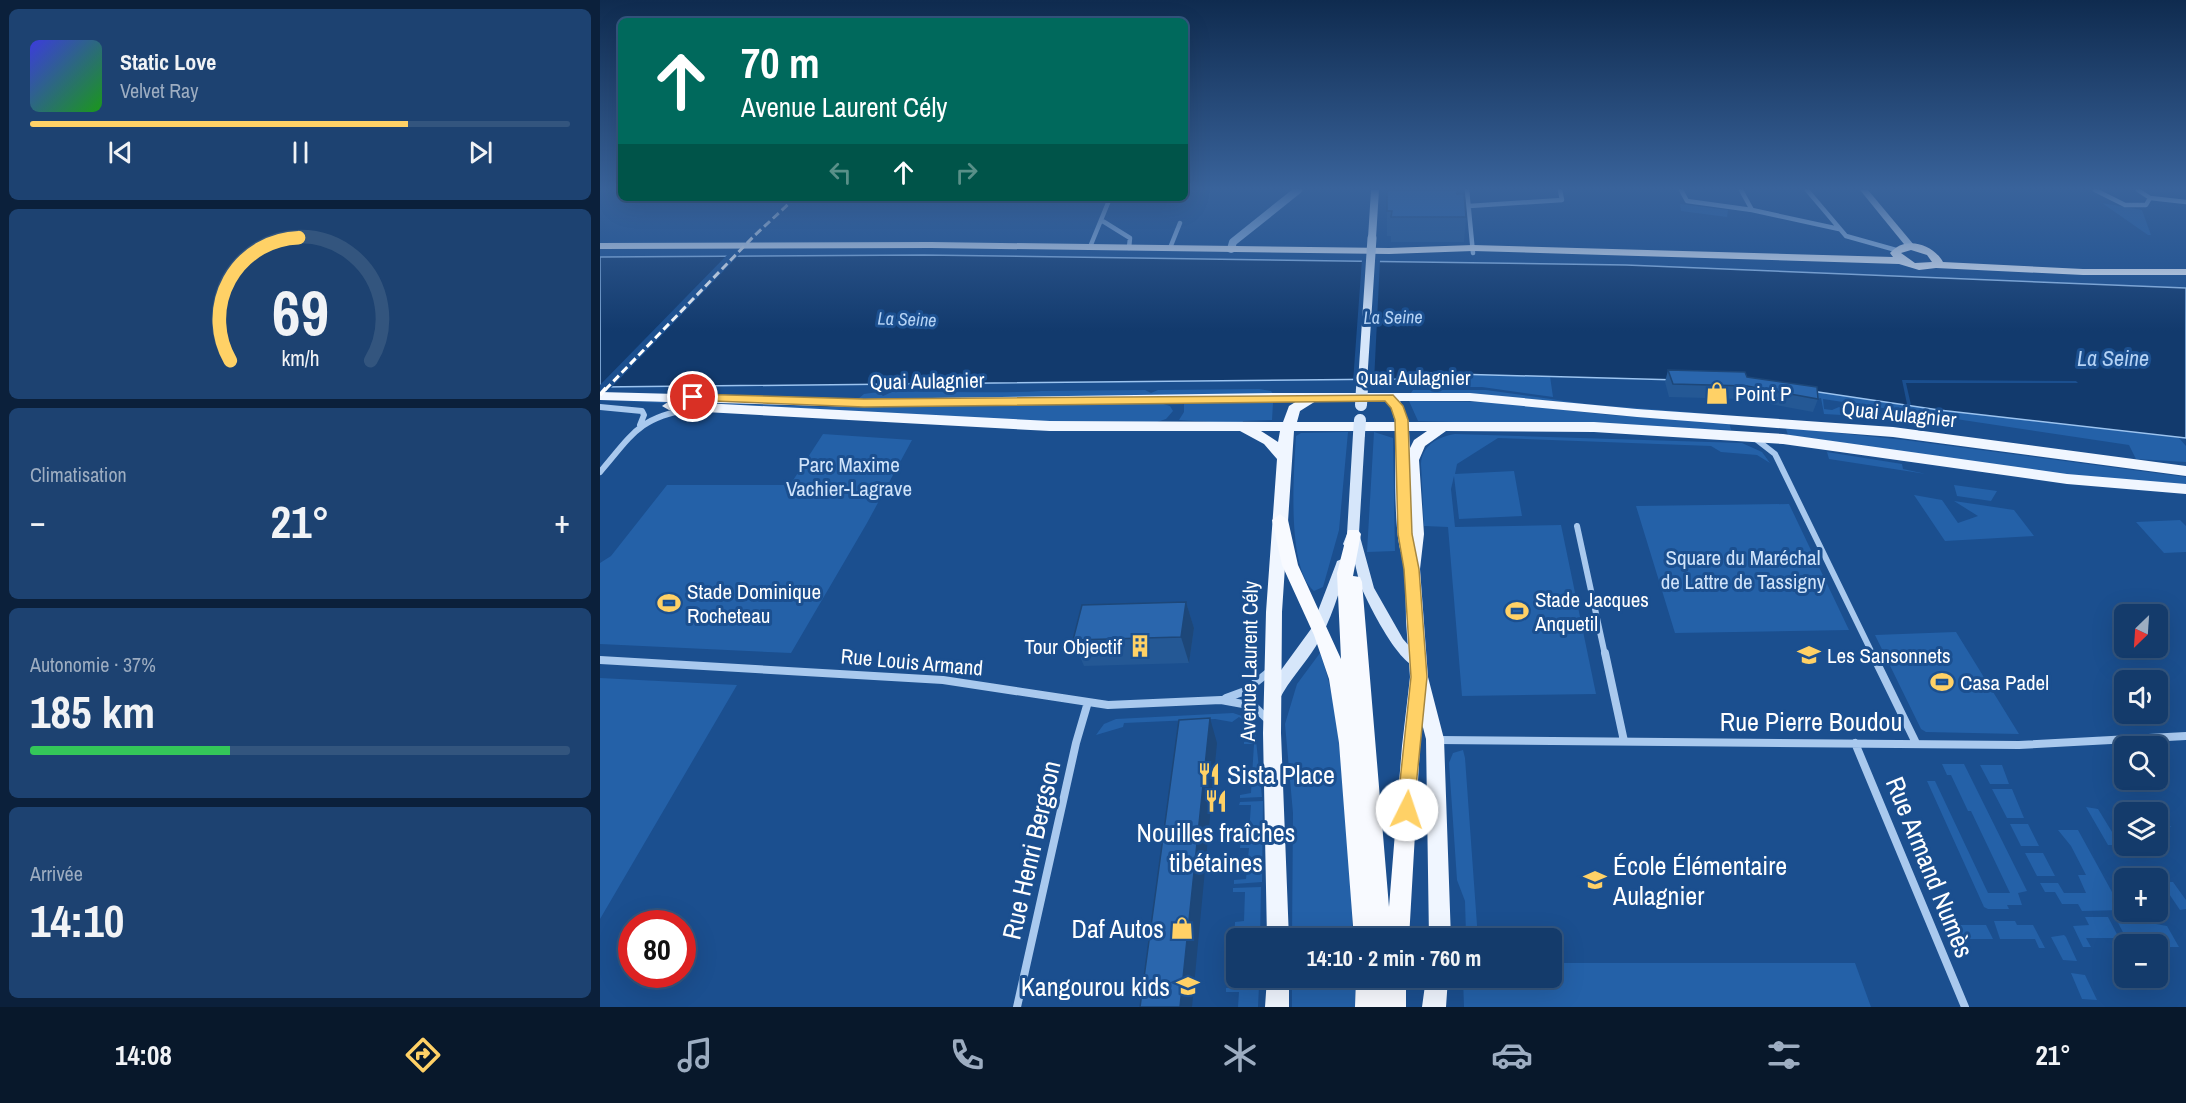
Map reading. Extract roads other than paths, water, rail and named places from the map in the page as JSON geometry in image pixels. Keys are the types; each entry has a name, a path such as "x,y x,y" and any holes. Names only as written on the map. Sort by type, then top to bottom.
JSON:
{"highway":[{"path":"1280,520 1289,563 1320,626 1337,676 1346,726 1356,872 1364,928"},
{"path":"1353,534 1345,573 1345,598 1365,928"},
{"path":"1353,534 1354,588 1378,879 1379,928"},
{"path":"1399,928 1418,670"},
{"path":"1367,988 1367,1007"},
{"path":"1380,988 1380,1007"},
{"path":"1394,1007 1395,988"}],"main road":[{"path":"1274,700 1285,675 1310,644 1320,626 1353,534 1372,237"},
{"path":"1903,237 1911,247 1935,260 2083,272 2186,272"},
{"path":"600,246 1090,247 1473,251 1676,254 1734,258"},
{"path":"1901,261 1896,256 1896,250 1911,247"},
{"path":"1473,251 1901,261 1920,267 1935,260 2044,266 2186,263"},
{"name":"Quai Aulagnier","path":"600,396 864,403 1470,397 1637,414 1893,432 2186,471"},
{"path":"1389,397 1399,410 1402,426 1405,534 1412,569 1418,670 1435,740 1440,928"},
{"name":"Avenue Laurent Cély","path":"1278,928 1272,733 1274,612 1284,457 1288,426 1294,409 1303,402 1315,398"},
{"path":"1158,425 1170,421 1178,413 1178,406 1171,399"},
{"name":"Quai Aulagnier","path":"600,406 693,408 1050,426 1594,427 1783,439 2067,479 2186,489"},
{"path":"1753,437 1751,424 1762,421 1778,426 1783,439"},
{"path":"1412,569 1416,534 1413,453 1419,443 1444,426"},
{"path":"1242,427 1269,441 1284,457"},
{"path":"1353,534 1368,588 1398,643 1418,670"},
{"path":"1434,1007 1436,988"},
{"path":"1443,988 1444,1007"}],"street":[{"path":"1090,247 1094,237"},
{"path":"1128,237 1129,248"},
{"path":"1170,248 1174,237"},
{"path":"1236,249 1246,237"},
{"path":"1472,237 1473,251"},
{"path":"1849,237 1896,250"},
{"path":"600,406 642,411 644,415 640,426"},
{"path":"600,472 640,426 662,414 693,408"},
{"path":"1753,437 1775,454 1916,743"},
{"path":"1775,454 1777,445 1783,439"},
{"path":"1577,526 1624,741"},
{"name":"Rue Louis Armand","path":"600,660 943,680 1108,705 1221,700 1249,704 1259,709 1268,720 1272,733"},
{"name":"Rue Louis Armand","path":"1221,700 1236,695 1257,683 1269,672 1274,662"},
{"name":"Rue Henri Bergson","path":"1017,1007 1076,743 1088,702"},
{"name":"Rue Pierre Boudou","path":"1435,740 2035,744 2186,736"},
{"name":"Rue Armand Numès","path":"1856,743 1965,1007"}],"water":[{"name":"La Seine","path":"924,255 1626,265 2186,288 2186,438 1939,410 1751,382 1419,373 1415,377 1398,379 600,387 600,257"}],"railway":[{"path":"605,390 753,237"},
{"path":"600,395 606,388"}],"place":[{"name":"Point P","path":"1717,393"},
{"name":"Stade Dominique Rocheteau","path":"669,603"},
{"name":"Stade Jacques Anquetil","path":"1517,611"},
{"name":"Tour Objectif","path":"1140,646"},
{"name":"Les Sansonnets","path":"1809,655"},
{"name":"Casa Padel","path":"1942,682"},
{"name":"Sista Place","path":"1209,774"},
{"name":"Nouilles fraîches tibétaines","path":"1216,801"},
{"name":"École Élémentaire Aulagnier","path":"1595,880"},
{"name":"Daf Autos","path":"1182,928"},
{"name":"Kangourou kids","path":"1188,986"}],"park label":[{"name":"Parc Maxime Vachier-Lagrave","path":"849,476"},
{"name":"Square du Maréchal de Lattre de Tassigny","path":"1743,569"}]}
